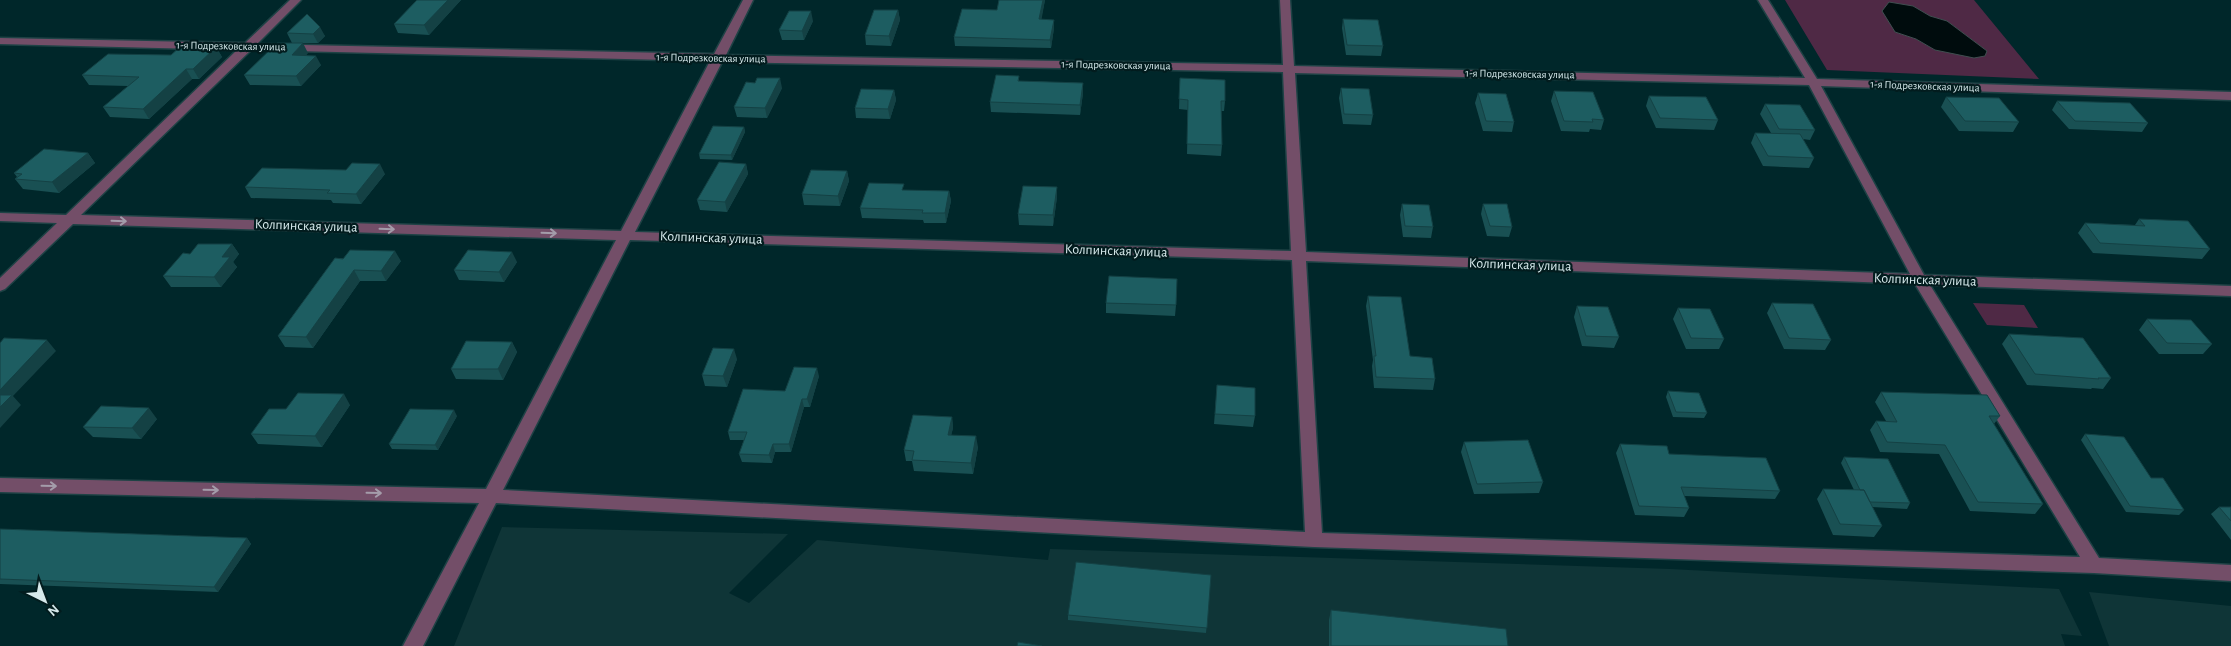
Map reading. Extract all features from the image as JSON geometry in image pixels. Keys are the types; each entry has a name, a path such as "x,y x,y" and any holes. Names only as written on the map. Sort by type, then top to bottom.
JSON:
{"street":[{"path":"0,286 296,0"},
{"path":"413,646 720,58 748,0"},
{"path":"1285,0 1314,540"},
{"path":"1763,0 1813,82 1920,280 2094,565"},
{"name":"1-я Подрезковская улица","path":"0,41 720,58 1288,68 1813,82 2231,96"},
{"name":"Колпинская улица","path":"0,218 1298,256 2231,291"},
{"path":"0,485 492,496 1314,540 2094,565 2231,572"}],"shaded area":[{"path":"1785,0 1974,0 2039,79 1827,70","holes":["1913,6 1930,16 1947,21 1987,51 1935,50 1916,39 1895,32"]},
{"path":"1889,2 1913,6 1930,16 1947,21 1987,51 1985,56 1974,58 1935,50 1916,39 1895,32 1882,11"},
{"path":"1973,303 2024,305 2038,328 1987,325"},
{"path":"502,527 788,534 729,593 749,603 817,540 1048,560 1050,549 1670,569 2059,589 2082,636 2061,634 2065,646 454,646"},
{"path":"2089,592 2231,606 2231,646 2109,646"}],"building":[{"path":"417,0 448,0 424,25 394,24"},
{"path":"999,0 1043,0 1039,19 1054,20 1050,40 954,37 962,9 997,10"},
{"path":"874,10 898,10 889,36 865,35"},
{"path":"789,11 811,11 802,31 779,30"},
{"path":"307,14 320,27 313,34 287,33"},
{"path":"1343,19 1378,20 1383,46 1347,45"},
{"path":"277,43 303,43 292,55 316,56 296,76 244,75"},
{"path":"181,46 216,47 193,69 186,69 143,109 103,107 139,77 82,75 108,54 171,55"},
{"path":"996,75 1019,76 1018,81 1083,83 1080,105 990,102"},
{"path":"757,78 780,78 765,108 734,107 746,82 755,83"},
{"path":"1180,78 1225,80 1225,101 1221,101 1222,145 1187,144 1188,100 1179,99"},
{"path":"1341,88 1369,89 1373,115 1344,114"},
{"path":"861,89 894,90 888,109 855,108"},
{"path":"1554,91 1593,92 1604,120 1592,119 1593,122 1564,121"},
{"path":"1478,93 1506,94 1514,122 1486,121"},
{"path":"1649,96 1706,97 1718,120 1660,118"},
{"path":"1946,97 1999,98 2019,122 1965,121"},
{"path":"2057,101 2130,103 2148,123 2075,121"},
{"path":"1765,104 1800,105 1815,130 1779,129"},
{"path":"713,126 744,127 731,155 699,154"},
{"path":"1755,133 1800,134 1814,158 1768,156"},
{"path":"44,149 88,153 52,182 15,179 22,174 14,173"},
{"path":"719,162 746,164 725,202 697,200"},
{"path":"352,163 380,164 356,194 327,193 330,190 245,187 262,168 346,170"},
{"path":"811,170 847,171 838,196 802,194"},
{"path":"869,183 904,184 902,190 949,191 945,213 922,213 923,210 860,208"},
{"path":"1023,186 1057,187 1053,215 1018,214"},
{"path":"1402,204 1429,205 1433,227 1405,226"},
{"path":"1483,204 1507,204 1512,227 1490,226"},
{"path":"2139,219 2188,221 2210,249 2100,243 2085,223 2145,226"},
{"path":"198,244 232,244 222,257 230,257 214,277 163,276 183,253 190,254"},
{"path":"350,250 395,251 381,271 354,270 306,337 278,336 335,258 343,259"},
{"path":"468,250 512,252 499,272 454,270"},
{"path":"1109,276 1177,279 1176,305 1106,303"},
{"path":"1368,296 1401,297 1410,356 1432,358 1435,379 1376,377 1374,356 1376,356"},
{"path":"1772,303 1813,304 1831,340 1789,338"},
{"path":"1577,306 1608,307 1619,337 1586,336"},
{"path":"1678,308 1710,309 1724,339 1691,338"},
{"path":"2147,319 2191,320 2212,344 2167,343"},
{"path":"2009,334 2083,338 2111,378 2099,379 2035,374"},
{"path":"4,338 47,340 0,390 0,343"},
{"path":"466,341 512,342 498,369 451,369"},
{"path":"713,348 734,349 723,376 702,375"},
{"path":"794,367 817,368 807,399 802,399 789,444 773,444 769,455 739,454 747,432 728,432 743,389 785,391"},
{"path":"1217,385 1255,388 1255,416 1215,414"},
{"path":"1668,391 1699,393 1707,413 1676,412"},
{"path":"1881,392 1987,395 2000,416 1989,416 2043,504 1978,502 1945,445 1887,442 1876,421 1897,422"},
{"path":"298,393 344,394 315,436 251,434 269,409 286,409"},
{"path":"0,395 12,395 0,407"},
{"path":"101,406 149,408 132,428 83,427"},
{"path":"410,409 454,410 435,445 389,444"},
{"path":"913,415 952,417 948,435 976,436 971,463 912,460 914,451 904,450"},
{"path":"2085,434 2124,437 2151,478 2163,478 2184,510 2130,506"},
{"path":"1528,440 1543,482 1477,484 1464,442"},
{"path":"1620,444 1667,446 1669,454 1766,458 1780,491 1681,487 1689,508 1639,506"},
{"path":"1844,457 1888,459 1910,503 1870,502 1864,490 1860,490"},
{"path":"1823,489 1864,490 1882,526 1840,524"},
{"path":"2219,507 2231,507 2231,521"},
{"path":"0,529 247,538 214,587 0,579"},
{"path":"1076,562 1211,575 1207,628 1068,615"},
{"path":"1331,610 1506,629 1508,646 1331,646"},
{"path":"1018,642 1042,646 1017,646"}]}
